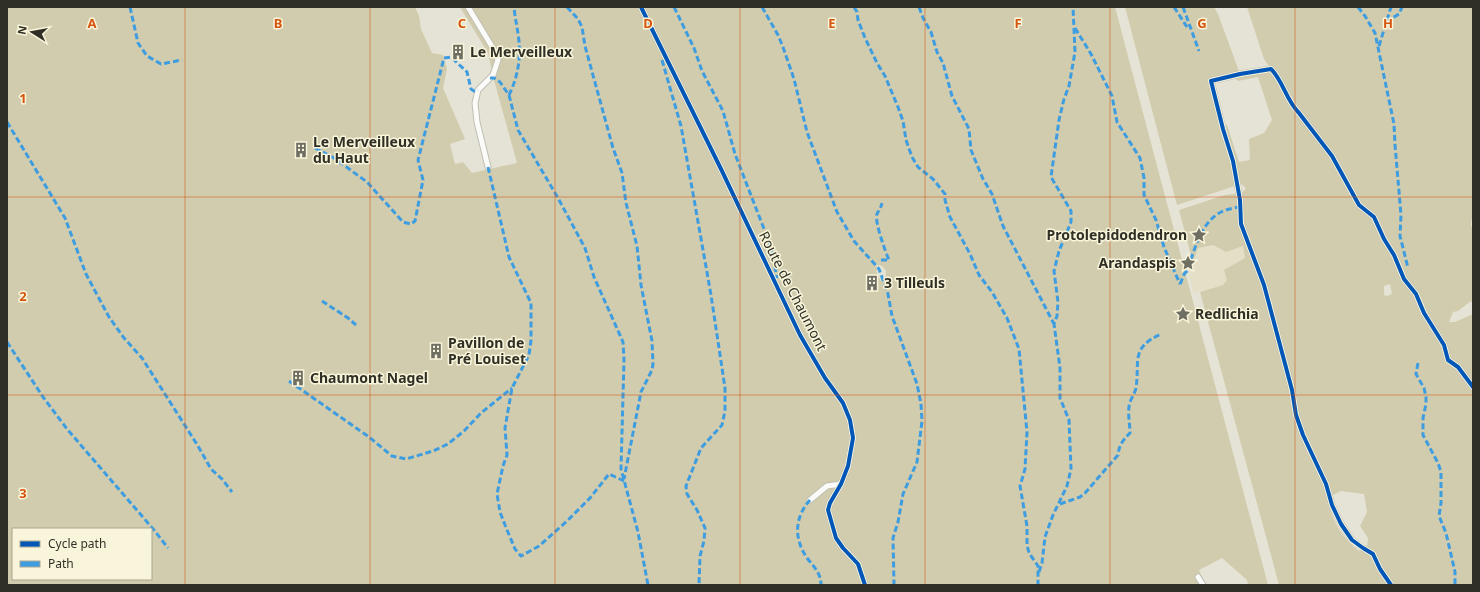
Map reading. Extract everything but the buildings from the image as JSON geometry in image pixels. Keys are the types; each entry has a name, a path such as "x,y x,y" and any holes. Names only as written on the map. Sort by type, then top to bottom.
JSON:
{"street":[{"path":"468,7 494,50 498,60 493,75 478,90 475,103 477,122 488,167"},
{"name":"Route de Chaumont","path":"640,7 721,169 800,335 825,378 843,403 850,420 853,438 848,466 841,484 830,503 829,515 836,538 858,564 865,585"},
{"path":"1391,585 1380,569 1373,554 1352,540 1341,524 1332,505 1326,484 1302,435 1296,415 1292,390 1264,286 1241,224 1239,216 1240,200 1233,161 1211,81 1271,69 1276,74 1293,107 1308,123 1332,156 1360,205 1374,217 1394,255 1404,279 1416,294 1424,313 1444,345 1448,360 1458,367 1473,387"},
{"path":"810,500 827,486 841,484"},
{"path":"1198,577 1203,585"}],"shaded area":[{"path":"7,7 415,7 419,16 421,29 432,53 443,55 447,69 443,88 465,139 450,144 455,164 463,162 472,173 517,163 488,53 460,7 1115,7 1268,585 1248,585 1247,580 1222,558 1199,570 1206,585 7,585","holes":["877,265 882,266 886,271 885,280 881,281 876,267"]},
{"path":"1125,7 1214,7 1240,74 1271,69 1264,59 1247,7 1473,7 1473,219 1471,221 1471,226 1473,228 1473,304 1471,301 1458,311 1453,312 1449,322 1455,322 1473,314 1473,585 1279,585 1200,292 1223,285 1227,280 1224,270 1245,258 1243,246 1226,252 1213,245 1198,248 1193,263 1179,210 1225,195 1242,193 1246,188 1241,184 1177,205","holes":["1232,75 1238,81 1258,77 1272,120 1264,133 1249,139 1250,160 1239,162 1227,125 1221,126 1209,80","1390,284 1392,294 1387,296 1384,295 1384,286","1341,491 1364,494 1367,512 1360,526 1368,538 1367,547 1359,551 1342,533 1338,528 1327,498"]},
{"path":"1213,245 1226,252 1243,246 1245,258 1239,263 1223,285 1194,293 1189,276 1198,248"}],"marked path":[{"path":"130,7 138,43 147,56 161,64 182,60"},
{"path":"509,95 519,62 519,38 514,7"},
{"path":"567,7 578,19 582,27 585,46 613,148 622,173 626,203 637,246 641,285 652,341 652,370 641,392 624,479"},
{"path":"674,7 694,48 702,71 723,111 735,154 771,247 777,278"},
{"path":"762,7 783,47 794,79 807,132 837,212 854,241 879,269 888,294 892,316 917,384 921,404 922,421 917,462 903,494 898,522 893,538 894,585"},
{"path":"854,7 865,38 885,76 898,107 912,157 918,167 933,179 945,194 945,200 950,217 970,254 979,275 992,292 1007,318 1019,349 1027,432 1025,469 1020,486 1027,526 1027,545 1029,553 1038,566 1038,585"},
{"path":"919,7 943,63 952,96 969,129 971,150 983,179 992,194 1003,226 1054,324"},
{"path":"1039,572 1042,563 1045,537 1053,515 1067,486 1071,469 1069,420 1060,398 1060,368 1054,324 1057,316 1058,302 1054,271 1059,251 1071,222 1071,211 1051,177 1059,120 1069,86 1075,52 1073,7"},
{"path":"1174,7 1187,27"},
{"path":"1183,7 1199,51"},
{"path":"1358,7 1375,33 1394,124 1401,215 1400,236 1408,268"},
{"path":"1379,46 1391,7"},
{"path":"1386,22 1399,14 1402,7"},
{"path":"1075,28 1091,54 1112,96 1117,122 1140,158 1144,178 1144,195 1156,220 1164,247 1180,284"},
{"path":"315,148 334,158 367,182 403,222 411,224 415,221 423,180 418,160 444,58 451,57 467,72 471,89 474,91 478,90"},
{"path":"662,60 681,126 711,295 725,388 725,411 722,425 701,448 686,486 687,494 697,510 705,528 704,541 700,556 699,585"},
{"path":"490,78 494,78 500,82 509,95 518,130 558,198 585,248 594,277 623,342 624,360 621,469 638,532 648,585"},
{"path":"7,122 65,218 86,274 109,317 124,338 142,358 211,469 222,479 232,492"},
{"path":"488,167 509,257 531,303 531,340 529,355 512,388 505,428 507,455 497,494 500,512 515,549 521,556 539,546 590,498 609,474 624,481"},
{"path":"881,260 889,260 877,223 877,214 882,203"},
{"path":"1180,284 1187,271 1199,238 1208,223 1221,212 1239,207"},
{"path":"322,301 356,325"},
{"path":"1060,504 1080,497 1085,493 1118,455 1119,448 1130,433 1129,406 1136,388 1138,356 1141,350 1151,339 1161,334"},
{"path":"7,342 43,397 67,429 168,548"},
{"path":"1418,363 1416,374 1424,388 1426,397 1423,418 1423,435 1438,463 1441,472 1441,503 1439,516 1446,533 1455,572 1455,585"},
{"path":"289,381 369,437 392,456 406,459 433,451 448,444 464,431 481,413 512,388"},
{"path":"810,500 801,514 798,536 803,551 815,567 821,581 821,585"}],"cycle path":[{"path":"641,7 721,169 800,335 825,378 843,403 850,420 853,438 848,466 828,510 836,538 858,564 865,585"},
{"path":"1391,585 1380,569 1373,554 1352,540 1341,524 1332,505 1326,484 1303,435 1296,415 1292,390 1264,285 1241,224 1240,200 1233,161 1211,81 1271,69 1279,79 1295,108 1332,156 1359,205 1374,217 1384,239 1394,255 1404,279 1416,294 1424,313 1444,345 1448,360 1458,367 1473,387"}],"place":[{"name":"Le Merveilleux","path":"458,52"},
{"name":"Le Merveilleux du Haut","path":"301,150"},
{"name":"Protolepidodendron","path":"1199,235"},
{"name":"Arandaspis","path":"1188,263"},
{"name":"3 Tilleuls","path":"872,283"},
{"name":"Redlichia","path":"1183,314"},
{"name":"Pavillon de Pré Louiset","path":"436,351"},
{"name":"Chaumont Nagel","path":"298,378"}]}
